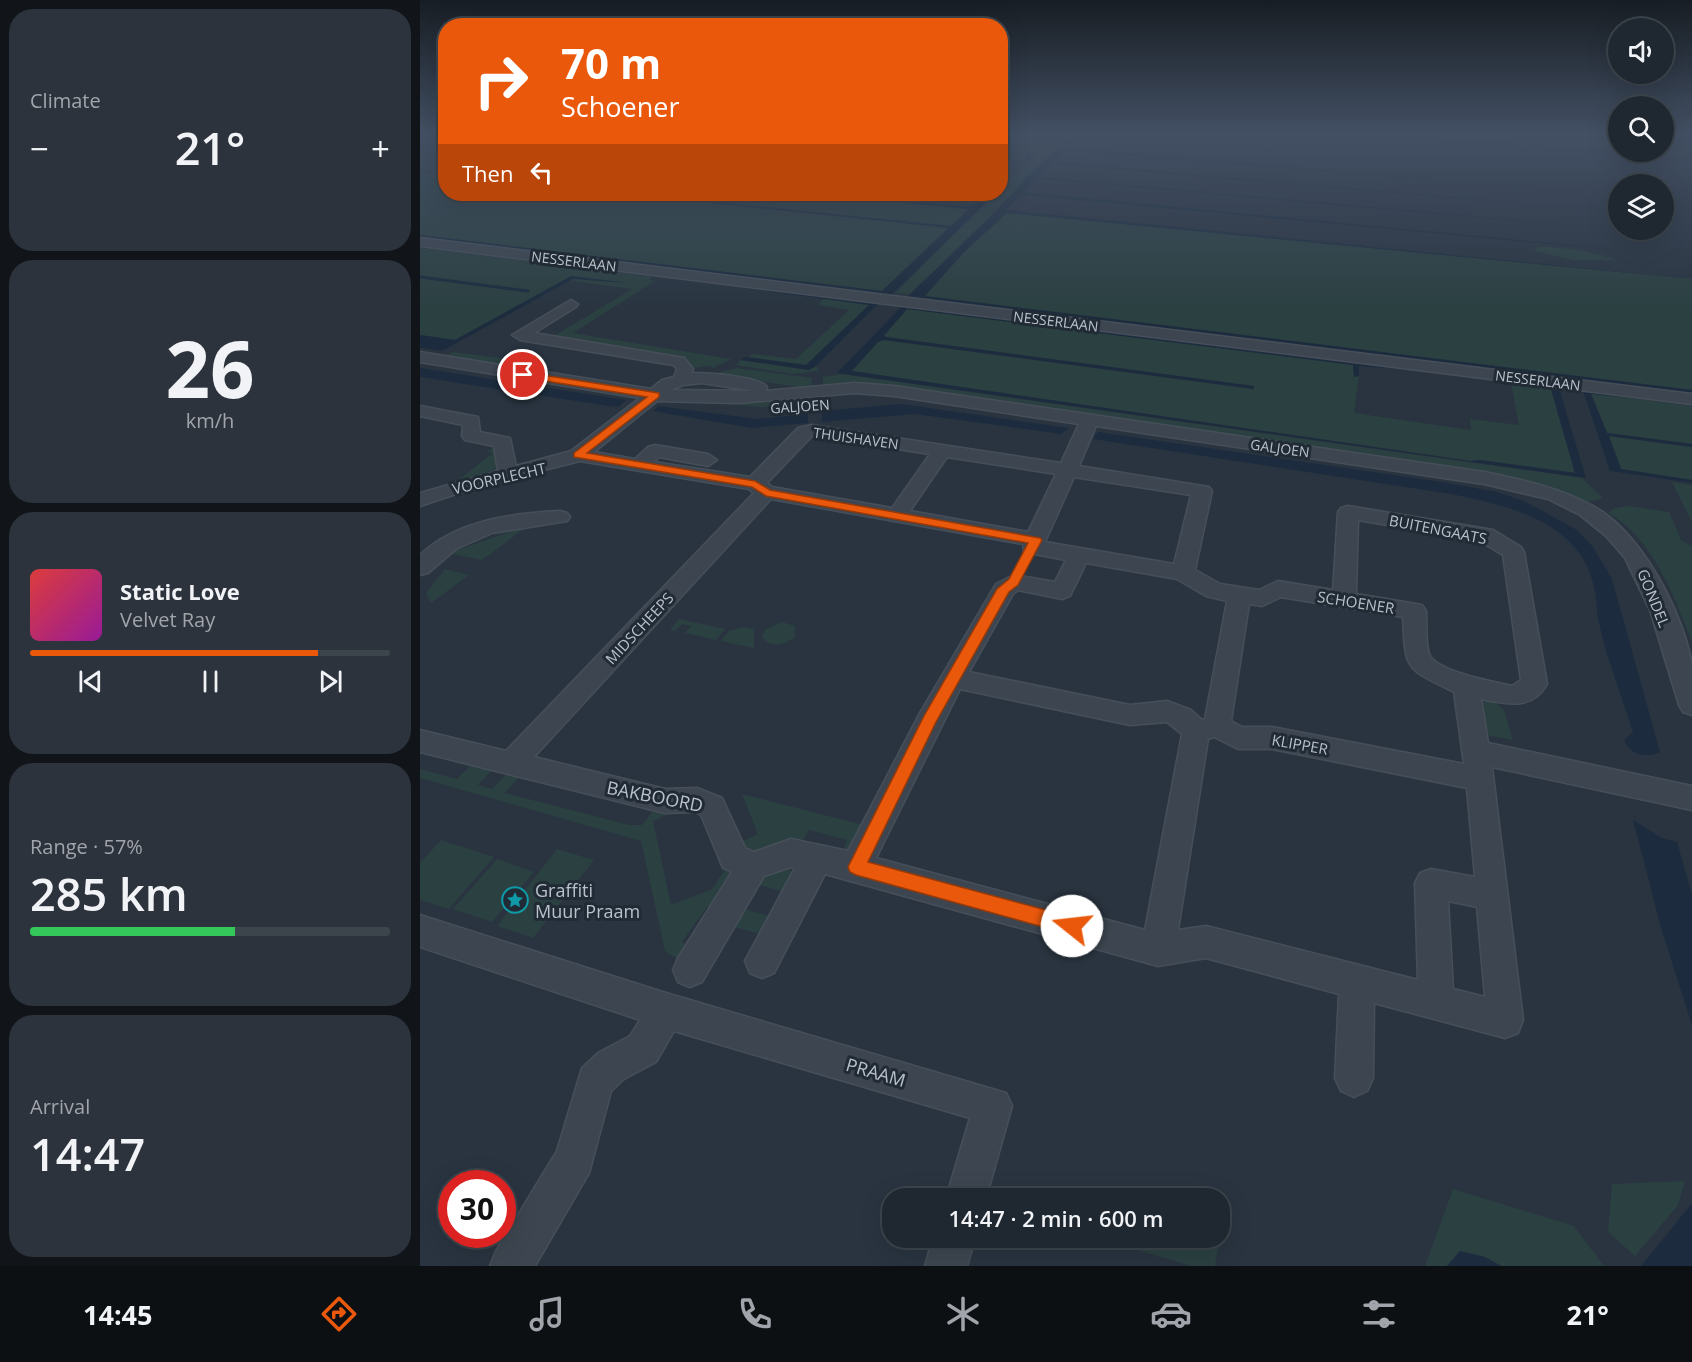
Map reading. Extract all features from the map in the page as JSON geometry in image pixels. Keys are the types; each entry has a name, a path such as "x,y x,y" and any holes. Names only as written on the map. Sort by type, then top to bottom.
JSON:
{"street":[{"name":"NESSERLAAN","path":"420,242 1692,399"},
{"path":"571,304 520,335 678,362 685,369 669,386"},
{"name":"GALJOEN","path":"425,359 669,386 703,399 855,388 946,399 1088,424 1484,478 1596,506"},
{"name":"GALJOEN","path":"538,362 669,386 743,409 902,398 946,399"},
{"name":"GALJOEN","path":"669,386 695,376 774,390 781,395"},
{"name":"VOORPLECHT","path":"420,500 508,474 555,465 578,455 669,386"},
{"path":"420,411 472,421 471,436 503,442 508,474"},
{"path":"856,867 910,758 954,678 1004,589 1014,582 1088,424"},
{"name":"THUISHAVEN","path":"761,488 804,432 811,429 942,451 1070,462"},
{"path":"578,455 640,466 655,451 708,459"},
{"path":"898,514 942,451"},
{"path":"1070,462 1202,491 1183,573"},
{"name":"SCHOENER","path":"640,466 898,514 1034,543 1079,556 1183,573 1214,591 1262,598 1278,589 1414,611 1417,656 1426,667 1466,687"},
{"name":"MIDSCHEEPS","path":"512,763 761,488"},
{"name":"GONDEL","path":"1596,506 1643,567 1658,603 1692,705"},
{"name":"BUITENGAATS","path":"1344,599 1348,512 1486,535 1513,552 1534,684 1515,696 1466,687"},
{"path":"422,563 452,544 501,524 560,517"},
{"path":"1014,582 1062,591 1079,556"},
{"path":"1158,950 1239,595"},
{"name":"KLIPPER","path":"954,678 1130,715 1156,710 1174,711 1207,729 1238,738 1272,738 1478,765"},
{"path":"690,970 753,867 791,853 856,867 1158,950 1206,942 1506,1020 1478,765 1466,687"},
{"name":"BAKBOORD","path":"420,741 665,801 697,800 712,807 734,858 753,867"},
{"path":"1478,765 1620,783 1692,798"},
{"path":"762,961 816,858"},
{"path":"1436,1002 1431,884 1493,896"},
{"name":"PRAAM","path":"420,931 666,1011 993,1106 969,1188"},
{"path":"1354,1078 1357,982"},
{"path":"511,1266 575,1159 595,1081 611,1066 643,1049 666,1011"},
{"path":"946,1266 951,1248"}],"green space":[{"path":"420,193 438,193 438,201 694,201 949,227 882,291 420,235"},
{"path":"711,201 887,201 970,209 952,226"},
{"path":"988,201 1005,201 910,294 895,293"},
{"path":"1006,213 1692,279 1692,390 924,296 964,252"},
{"path":"1539,246 1580,250 1618,260 1573,260 1534,251"},
{"path":"420,248 652,277 649,280 655,281 573,333 731,359 713,368 708,366 694,368 681,357 554,336 632,289 566,280 455,340 420,335"},
{"path":"825,298 870,305 806,365 748,357 753,354 796,359 849,310 818,305"},
{"path":"907,309 1353,365 1354,377 1359,376 1354,413 1471,430 1470,419 1519,425 1511,383 1551,389 1575,473 1480,460 1471,461 851,371 878,342 884,340 1253,389 1254,387 884,336"},
{"path":"453,352 531,362 522,368 444,357"},
{"path":"741,360 809,370 816,366 819,371 792,374 736,365"},
{"path":"737,368 812,378 811,389 713,374"},
{"path":"841,374 1582,478 1603,498 1588,502 1533,482 1483,472 931,394 823,388 823,377"},
{"path":"1591,393 1692,406 1692,444 1607,433"},
{"path":"810,395 810,403 762,407 717,403"},
{"path":"1608,436 1692,447 1692,480 1621,469"},
{"path":"495,446 498,469 457,481 493,453 487,452"},
{"path":"1672,482 1692,485 1692,522"},
{"path":"1629,506 1669,512 1681,540 1692,546 1692,642 1678,606 1650,553 1638,537 1608,513 1615,508"},
{"path":"529,525 482,560 449,553"},
{"path":"445,569 469,575 431,603 426,593"},
{"path":"679,619 725,629 716,640 685,633 691,626 682,624 675,631 670,630"},
{"path":"782,622 795,626 795,637 780,644 765,641 762,635 766,629"},
{"path":"741,627 754,629 754,648 721,641 729,631"},
{"path":"1491,699 1504,710 1513,740 1486,735 1483,703"},
{"path":"475,761 495,767 478,785 492,789 511,769 523,772 505,793 629,825 642,825 653,811 669,806 675,811 653,821 671,905 712,889 724,871 733,873 717,910 707,907 682,942 690,948 681,961 665,951 641,841 420,778 420,769 457,779"},
{"path":"742,794 871,827 856,856 842,853 847,840 809,830 798,847 756,862 735,845 758,834"},
{"path":"441,840 494,857 449,909 420,900 420,863"},
{"path":"557,849 594,860 533,938 497,926"},
{"path":"497,859 534,872 492,922 453,909"},
{"path":"788,864 794,881 787,893 756,884 763,873"},
{"path":"741,908 773,917 764,935 731,926"},
{"path":"1685,1181 1678,1205 1635,1256 1608,1232 1612,1184"},
{"path":"1453,1189 1574,1226 1604,1266 1501,1266 1485,1257 1460,1251 1447,1266 1425,1266"},
{"path":"1141,1248 1218,1248 1215,1266 1191,1266 1141,1251"}],"water":[{"path":"1013,193 1035,193 1692,257 1022,195 1006,210 1692,279 1007,213 964,252 925,296 1692,390 1692,393 907,297 1008,201"},
{"path":"1200,193 1608,228 1608,229"},
{"path":"1395,193 1608,211 1608,211"},
{"path":"692,201 951,226 969,209 887,201 971,207 978,201 988,201 890,296 420,239 420,235 882,291 949,228"},
{"path":"571,276 629,283 573,279 442,351 420,348 420,335 455,340"},
{"path":"767,289 876,303 877,305 816,366 809,370 741,360 745,357 806,365 869,305 766,291"},
{"path":"902,306 1385,366 1386,368 1359,366 1359,376 1354,377 1353,365 907,309 884,335 886,337 1254,386 1254,389 884,340 878,342 852,371 1470,461 1480,460 1575,473 1551,389 1473,377 1559,388 1586,478 837,373"},
{"path":"420,368 626,400 618,407 608,406 420,377"},
{"path":"1583,391 1692,404 1591,394 1607,433 1692,444 1692,447 1609,436 1621,469 1692,480 1692,483 1610,471"},
{"path":"901,404 1069,428 1061,434 915,414 822,422 822,411"},
{"path":"658,406 757,419 808,414 808,423 752,428 653,411"},
{"path":"1098,432 1497,492 1524,501 1577,530 1593,547 1612,579 1660,752 1649,755 1639,754 1630,749 1624,740 1633,732 1606,651 1593,583 1585,562 1572,544 1555,530 1536,519 1515,510 1451,494 1093,439"},
{"path":"1633,820 1662,838 1677,842 1692,894 1692,1025 1661,928"},
{"path":"1692,1203 1692,1266 1641,1266"},
{"path":"1460,1251 1485,1257 1501,1266 1447,1266"}],"waterway":[{"path":"420,277 528,291"}],"place":[{"name":"Graffiti Muur Praam","path":"515,900"}],"route":[{"path":"523,375 656,395 578,455 755,484 766,492 1036,540 1014,582 1004,589 929,720 856,867 1072,926"}]}
